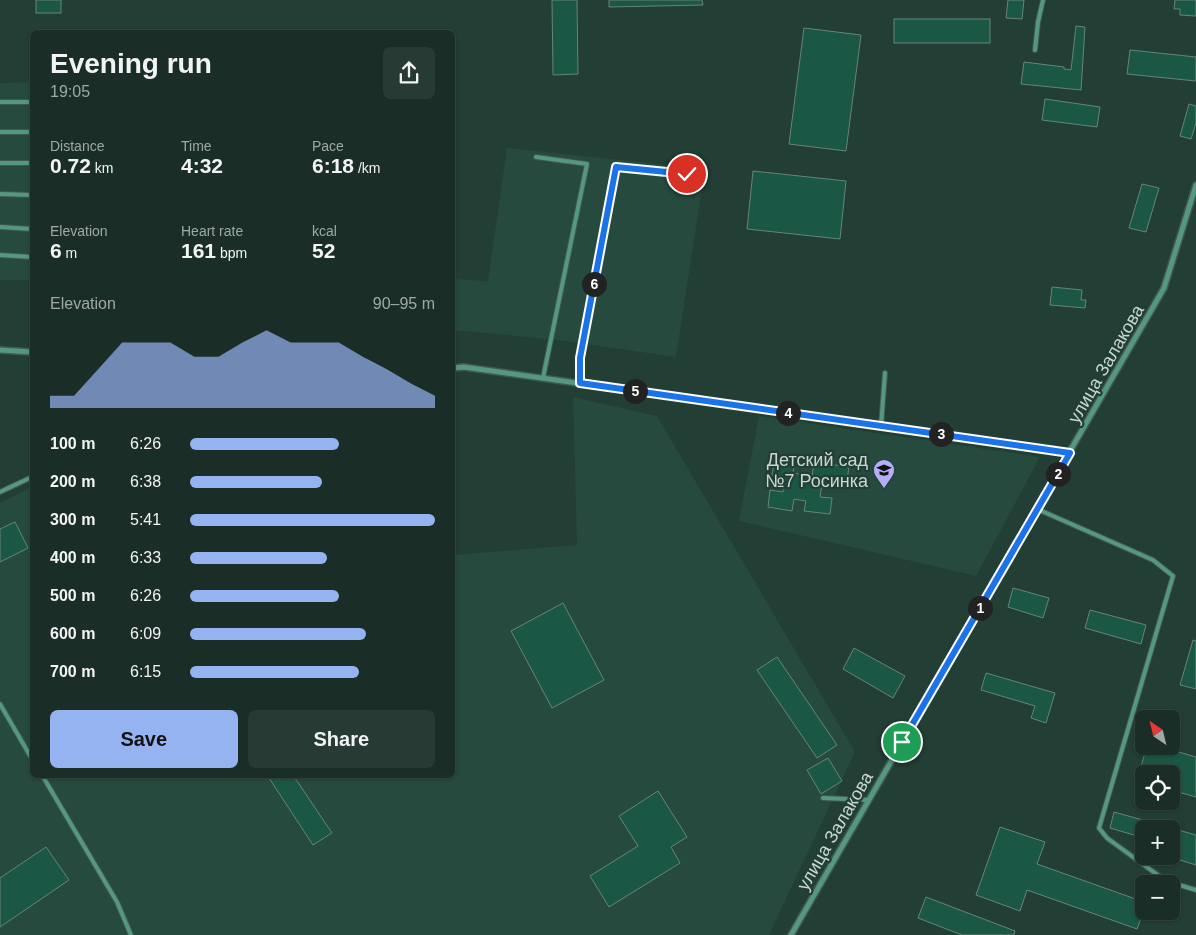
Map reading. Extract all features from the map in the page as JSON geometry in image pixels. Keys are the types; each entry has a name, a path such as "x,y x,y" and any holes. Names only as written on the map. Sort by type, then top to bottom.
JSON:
{"street":[{"name":"улица Залакова","path":"790,935 1164,288 1196,185"},
{"path":"0,350 30,352"},
{"path":"455,368 464,366 1070,453"}],"lane":[{"path":"1035,50 1043,0"},
{"path":"0,102 30,102"},
{"path":"0,132 30,132"},
{"path":"536,157 587,164 543,378"},
{"path":"0,163 30,163"},
{"path":"580,383 580,358 616,167 687,174"},
{"path":"0,194 30,195"},
{"path":"0,226 30,230"},
{"path":"0,256 30,257"},
{"path":"881,426 885,373"},
{"path":"0,492 30,478"},
{"path":"1037,509 1153,560 1173,576 1099,828 1108,838 1166,881 1196,890"},
{"path":"0,704 30,756"},
{"path":"44,778 117,902 131,935"},
{"path":"823,798 869,800"}],"shaded area":[{"path":"30,82 30,280 0,280 0,83"},
{"path":"507,148 705,169 676,357 557,340 455,330 455,279 488,281"},
{"path":"573,397 657,416 855,752 769,935 0,935 0,503 30,488 30,778 455,778 455,555 577,545"},
{"name":"Детский сад №7 Росинка","path":"759,416 1040,457 976,576 739,521"}],"building":[{"path":"36,0 61,0 61,13 36,13"},
{"path":"552,0 577,0 578,74 553,75"},
{"path":"609,0 702,0 703,5 609,7"},
{"path":"1008,0 1024,0 1022,19 1006,18"},
{"path":"1175,0 1196,0 1196,16 1180,15 1180,9 1174,9"},
{"path":"894,19 990,19 990,43 894,43"},
{"path":"1076,26 1085,27 1081,90 1021,84 1024,62 1064,67 1064,69 1071,70"},
{"path":"804,28 861,35 846,151 789,144"},
{"path":"1130,50 1196,57 1196,81 1127,74"},
{"path":"1045,99 1100,107 1097,127 1042,120"},
{"path":"1189,104 1196,106 1196,123 1191,139 1180,136"},
{"path":"753,171 846,181 840,239 747,229"},
{"path":"1142,184 1159,188 1146,232 1129,228"},
{"path":"1052,287 1082,290 1081,300 1086,300 1085,308 1050,305"},
{"path":"775,458 795,460 793,473 812,476 814,462 849,467 846,487 822,483 820,497 832,498 830,514 804,511 806,501 794,499 792,511 768,507 770,490 783,492 785,477 772,475"},
{"path":"15,522 28,548 0,562 0,529"},
{"path":"1013,588 1049,598 1043,618 1008,607"},
{"path":"563,603 604,680 552,708 511,631"},
{"path":"1090,610 1146,625 1141,644 1085,628"},
{"path":"1193,640 1196,641 1196,689 1180,685"},
{"path":"854,648 905,676 893,698 843,669"},
{"path":"777,657 837,745 817,758 757,670"},
{"path":"986,673 1055,693 1046,723 1031,718 1035,706 981,690"},
{"path":"1180,752 1196,757 1196,797 1180,793 1180,765 1141,765 1144,755 1180,755"},
{"path":"828,758 842,781 821,794 807,770"},
{"path":"269,778 295,778 332,833 313,845"},
{"path":"658,791 687,837 671,847 680,863 609,907 590,876 638,846 619,816"},
{"path":"1114,812 1143,820 1135,820 1135,835 1110,828"},
{"path":"1000,827 1045,842 1037,864 1135,899 1135,920 1140,920 1137,929 1027,890 1020,911 976,895"},
{"path":"1180,831 1196,835 1196,865 1180,860"},
{"path":"46,847 69,880 0,927 0,878"},
{"path":"926,897 1015,931 1014,935 962,935 918,918"}],"place":[{"name":"Детский сад №7 Росинка","path":"884,489"}],"route":[{"path":"687,174 616,167 580,358 580,383 1070,453 902,742"}]}
